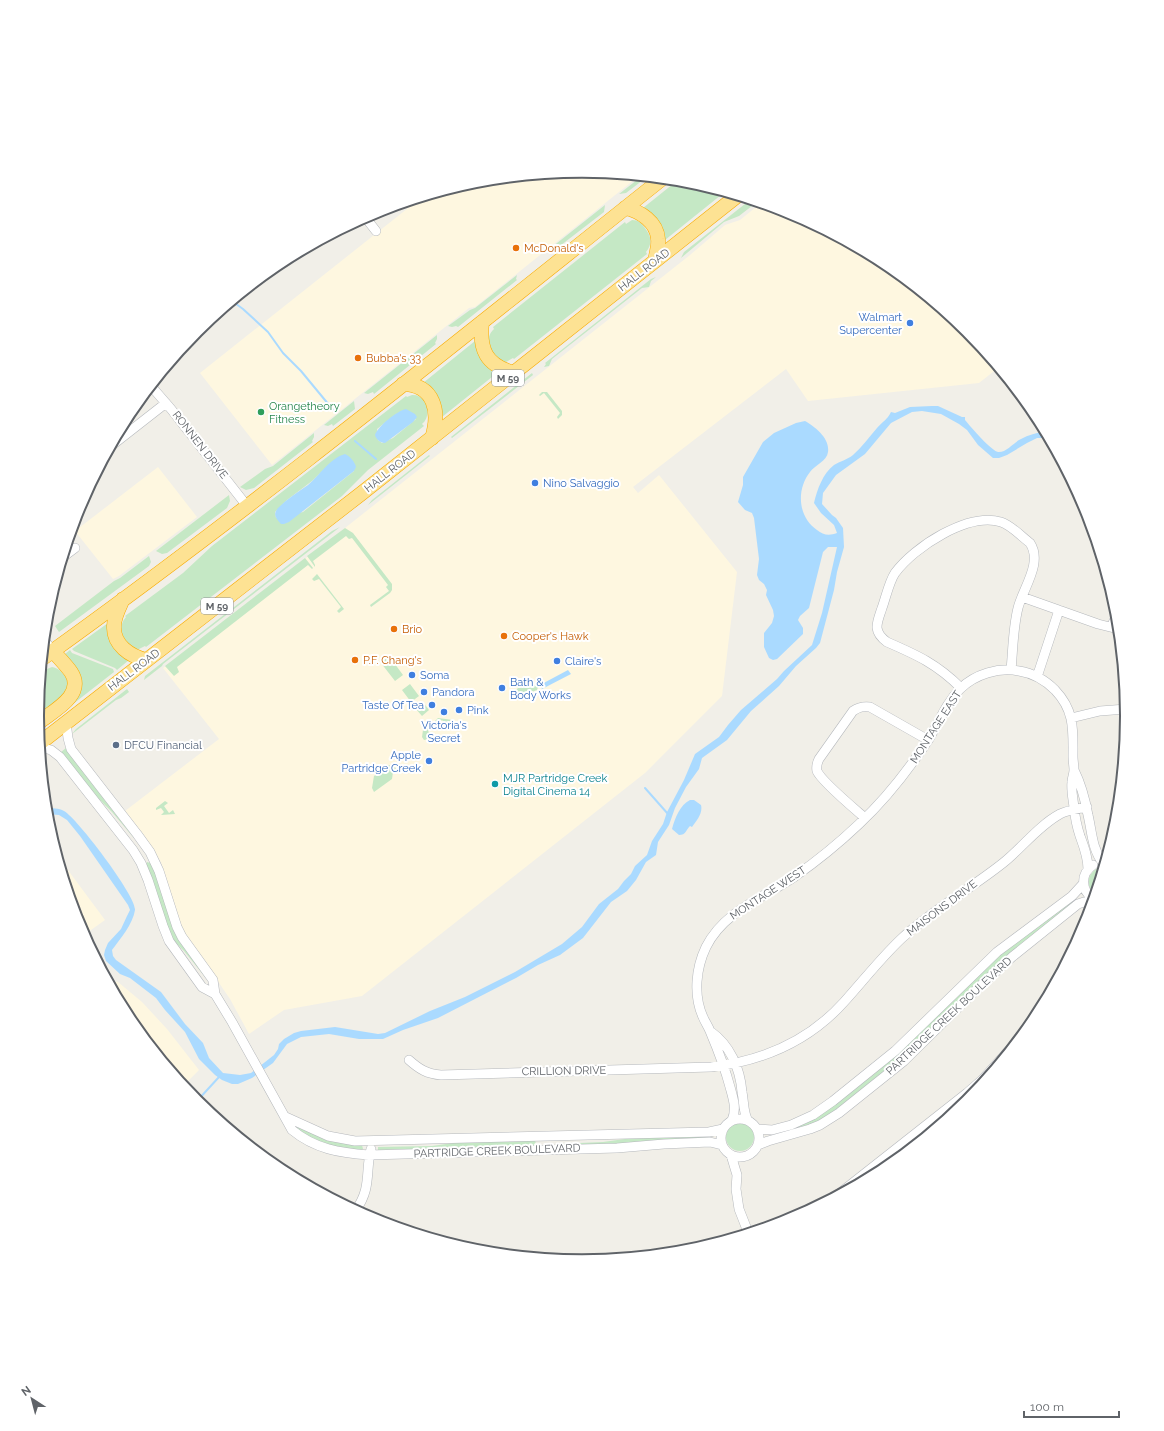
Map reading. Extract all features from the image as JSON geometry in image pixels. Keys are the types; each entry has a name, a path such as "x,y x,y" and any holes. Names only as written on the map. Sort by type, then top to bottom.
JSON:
{"highway":[{"path":"49,649 123,599 247,506 657,183"},
{"name":"HALL ROAD","path":"45,738 432,438 733,199"},
{"path":"626,208 634,210 644,216 656,230 658,241 655,261"},
{"path":"482,322 481,339 485,352 495,365 514,373"},
{"path":"403,384 411,384 421,388 429,396 433,403 436,414 436,422 432,438"},
{"path":"123,599 115,622 114,632 117,639 126,651 146,660"},
{"path":"44,718 72,696 75,684 71,672 48,651"}],"street":[{"path":"369,221 376,231"},
{"name":"RONNEN DRIVE","path":"154,389 247,506"},
{"path":"121,438 166,403"},
{"path":"961,688 951,677 930,662 880,638 877,625 894,574 904,563 937,537 969,522 1002,522 1030,543 1035,554 1034,566 1018,607 1011,670"},
{"path":"70,552 75,548"},
{"path":"1022,597 1112,627"},
{"path":"1037,677 1059,610"},
{"name":"MONTAGE EAST","path":"865,818 904,774 928,740 949,703 961,688 977,677 986,673 1011,670 1023,672 1037,677 1051,686 1065,702 1072,718 1074,731 1074,770 1072,782 1074,809 1079,833 1088,859 1088,869"},
{"path":"865,818 823,779 817,770 819,759 853,712 864,706 870,707 928,740"},
{"path":"1072,718 1100,711 1120,709"},
{"name":"PARTRIDGE CREEK BOULEVARD","path":"66,722 71,749 137,834 153,859 162,879 177,927 189,948 212,980 216,994 292,1130 316,1145 335,1152 369,1155 609,1148 710,1142 722,1145"},
{"name":"PARTRIDGE CREEK BOULEVARD","path":"45,748 51,750 60,757 133,850 141,863 148,880 162,926 171,945 202,988 216,994"},
{"name":"MONTAGE EAST","path":"1074,770 1079,780 1086,807 1094,848 1101,859"},
{"name":"MAISONS DRIVE","path":"724,1065 735,1064 757,1058 802,1037 819,1025 844,1002 890,949 921,921 997,867 1051,820 1074,809 1086,807"},
{"name":"MONTAGE WEST","path":"732,1120 735,1110 734,1103 724,1065 699,1007 697,985 701,960 705,949 722,924 824,855 865,818"},
{"path":"1088,895 1086,893 1083,884 1084,876 1088,869 1095,864 1099,864"},
{"name":"PARTRIDGE CREEK BOULEVARD","path":"758,1129 772,1130 791,1125 803,1121 823,1109 895,1052 997,952 1072,896 1083,884"},
{"name":"PARTRIDGE CREEK BOULEVARD","path":"758,1145 810,1130 839,1113 904,1061 983,983 1012,957 1078,904 1086,901"},
{"name":"MONTAGE WEST","path":"710,1031 720,1038 735,1064 742,1090 744,1110 747,1119"},
{"name":"CRILLION DRIVE","path":"409,1060 420,1070 441,1075 673,1069 724,1065"},
{"name":"PARTRIDGE CREEK BOULEVARD","path":"286,1117 328,1136 346,1140 372,1141 709,1132 723,1129"},
{"path":"737,1175 748,1156 756,1150 760,1134 753,1123 747,1119 742,1118 732,1120 723,1129 721,1137 722,1145 726,1151 732,1155 739,1157 748,1156"},
{"path":"877,1166 930,1126"},
{"path":"359,1205 363,1200 367,1186 369,1155 372,1141"},
{"path":"732,1155 737,1175 737,1198 742,1220 746,1228"}],"shaded area":[{"path":"582,178 633,180 475,307 469,308 272,465 200,373 412,205 477,188 512,182"},
{"path":"757,207 788,218 851,250 881,268 937,311 962,335 994,371 979,383 808,401 786,369 633,487 638,493 659,475 737,572 722,696 645,773 362,996 284,1010 249,1034 230,999 185,933 179,921 161,862 144,835 125,811 219,739 163,668 345,528 690,255 725,225 740,220"},
{"path":"158,467 197,517 113,579 77,533 78,528"},
{"path":"66,868 105,920 89,931"},
{"path":"115,981 118,982 142,1002 167,1029 199,1070 188,1081 155,1043"}],"green space":[{"path":"636,181 642,181 626,193 619,194"},
{"path":"671,185 720,196 665,240 643,208"},
{"path":"746,203 753,205 739,216 724,222 681,258 684,252"},
{"path":"605,205 604,212 552,252 547,251"},
{"path":"632,220 640,222 649,234 650,246 646,252 647,254 514,359 513,358 506,362 499,359 489,345 489,337 494,329 493,327 625,222 626,224"},
{"path":"517,275 517,280 458,327 448,326 475,308"},
{"path":"656,277 651,281 649,287 642,288 552,359 549,366 544,367 546,364 545,363 651,279"},
{"path":"437,335 436,344 374,394 373,392 368,394 364,393"},
{"path":"475,341 497,373 442,417 423,383"},
{"path":"532,373 533,375 452,438 451,437"},
{"path":"542,392 547,392 562,411 562,415 558,419 557,417 560,413 544,393 540,396 539,395"},
{"path":"412,395 417,396 425,401 428,411 422,424 424,426 368,470 342,496 146,647 145,646 137,650 125,640 121,631 121,626 126,617 125,616 183,573 212,546 406,396","holes":["396,414 416,419 393,438 382,443 378,440 377,429","347,456 351,460 354,471 303,512 276,518 275,512 287,500 312,481 333,461"]},
{"path":"354,401 355,409 333,426 332,424 328,426 324,425"},
{"path":"314,433 313,442 254,488 246,490 240,487 265,469 273,466"},
{"path":"429,455 430,456 368,505 372,500"},
{"path":"229,495 230,501 227,508 167,553 162,554 156,551"},
{"path":"340,527 144,680 145,676 332,531"},
{"path":"345,528 353,533 392,584 392,590 390,593 371,607 370,605 389,591 386,587 388,585 352,538 349,539 346,536 313,561 315,567 307,556"},
{"path":"149,556 151,562 149,566 59,632 55,626"},
{"path":"305,558 313,568 312,569 308,565 177,667 179,672 174,676 165,666"},
{"path":"317,574 344,609 339,613 337,611 341,607 319,579 314,581 312,579"},
{"path":"108,623 129,660 117,670 72,649"},
{"path":"70,650 72,653 113,669 114,672 73,704 65,654"},
{"path":"389,656 403,675 395,681 381,663"},
{"path":"52,667 59,670 65,676 68,683 65,694 44,710 45,680 47,669"},
{"path":"410,684 419,696 411,702 402,690"},
{"path":"534,685 538,687 537,690 521,696 516,694 516,690 518,688"},
{"path":"127,689 129,692 116,700 72,734 76,729"},
{"path":"423,702 429,710 422,716 415,708"},
{"path":"438,718 453,720 456,724 448,727 442,720 437,724 435,721"},
{"path":"431,723 434,727 428,731 434,738 424,740 422,737 423,730"},
{"path":"66,748 134,838 97,797 61,752"},
{"path":"389,765 396,768 393,772 392,779 374,792 372,788 374,776"},
{"path":"165,801 168,803 164,806 169,813 173,810 175,814 161,815 164,812 161,808 156,810 156,808"},
{"path":"147,862 153,866 171,922 210,983 184,951 172,939 146,865"},
{"path":"1098,868 1091,889 1089,880 1091,873"},
{"path":"1074,900 1075,902 901,1059 834,1112 816,1123 774,1136 773,1133 804,1124 998,956"},
{"path":"740,1123 750,1127 754,1137 750,1147 740,1151 730,1147 726,1137 730,1127"},
{"path":"295,1126 362,1145 363,1149 360,1151 324,1144 308,1137"},
{"path":"708,1136 708,1139 615,1144 555,1145 603,1142 632,1138"},
{"path":"533,1140 536,1142 533,1146 378,1150 378,1147 432,1146 460,1142"}],"water":[{"path":"938,406 965,417 965,420 982,439 999,452 1002,452 1018,440 1036,433 1039,432 1042,438 1037,438 1007,455 999,458 993,458 978,445 967,430 959,424 941,414 922,411 912,412 891,423 865,454 836,475 823,493 822,504 836,518 843,528 844,547 820,643 796,666 779,686 751,711 727,740 702,758 699,769 686,787 675,808 669,825 658,842 656,855 646,862 636,880 627,891 611,902 583,938 560,955 538,965 438,1018 403,1030 383,1039 359,1039 329,1034 301,1037 287,1044 273,1063 252,1078 238,1084 232,1084 215,1075 199,1059 185,1032 156,998 130,978 120,974 106,961 104,955 108,943 121,929 130,910 80,836 67,820 59,815 53,815 52,808 64,811 81,828 117,875 133,902 135,910 132,921 112,950 113,956 116,960 161,992 185,1024 203,1043 209,1058 223,1073 240,1075 251,1073 274,1055 279,1044 284,1039 301,1031 335,1027 378,1034 385,1033 430,1011 465,997 515,972 562,944 582,927 599,904 618,889 631,874 635,866 647,855 652,841 663,824 667,812 684,780 695,754 719,737 741,710 777,679 812,645 822,613 837,547 828,547 823,552 809,608 800,616 798,620 803,628 803,634 777,659 773,660 769,658 764,647 764,633 772,623 774,616 773,610 766,595 767,590 757,575 759,559 754,518 752,513 745,510 738,502 743,485 743,477 763,442 774,433 796,423 805,421 821,434 827,442 828,452 825,458 810,472 806,479 801,495 801,503 806,518 811,525 819,532 824,534 834,534 837,533 834,525 821,513 814,503 824,477 830,468 853,455 891,412 895,413 910,407"},
{"path":"406,409 415,414 417,417 413,422 385,443 378,440 375,435 380,427 393,416"},
{"path":"345,454 355,463 356,467 354,471 289,522 281,524 275,516 278,508 308,485 325,467 335,459"},
{"path":"568,670 571,674 542,689 540,685"},
{"path":"690,800 694,800 701,805 700,814 692,827 690,826 685,833 679,835 672,829 673,825 676,816 683,805"}],"waterway":[{"path":"236,304 268,332 283,353 301,371 334,411"},
{"path":"355,441 376,459"},
{"path":"645,788 668,814"},
{"path":"202,1096 219,1077"}],"place":[{"name":"McDonald's","path":"516,248"},
{"name":"Walmart Supercenter","path":"910,323"},
{"name":"Bubba's 33","path":"358,358"},
{"name":"Orangetheory Fitness","path":"261,412"},
{"name":"Nino Salvaggio","path":"535,483"},
{"name":"Brio","path":"394,629"},
{"name":"Cooper's Hawk","path":"504,636"},
{"name":"P.F. Chang's","path":"355,660"},
{"name":"Claire's","path":"557,661"},
{"name":"Soma","path":"412,675"},
{"name":"Bath & Body Works","path":"502,688"},
{"name":"Pandora","path":"424,692"},
{"name":"Taste Of Tea","path":"432,705"},
{"name":"Pink","path":"459,710"},
{"name":"Victoria's Secret","path":"444,712"},
{"name":"DFCU Financial","path":"116,745"},
{"name":"Apple Partridge Creek","path":"429,761"},
{"name":"MJR Partridge Creek Digital Cinema 14","path":"495,784"}]}
